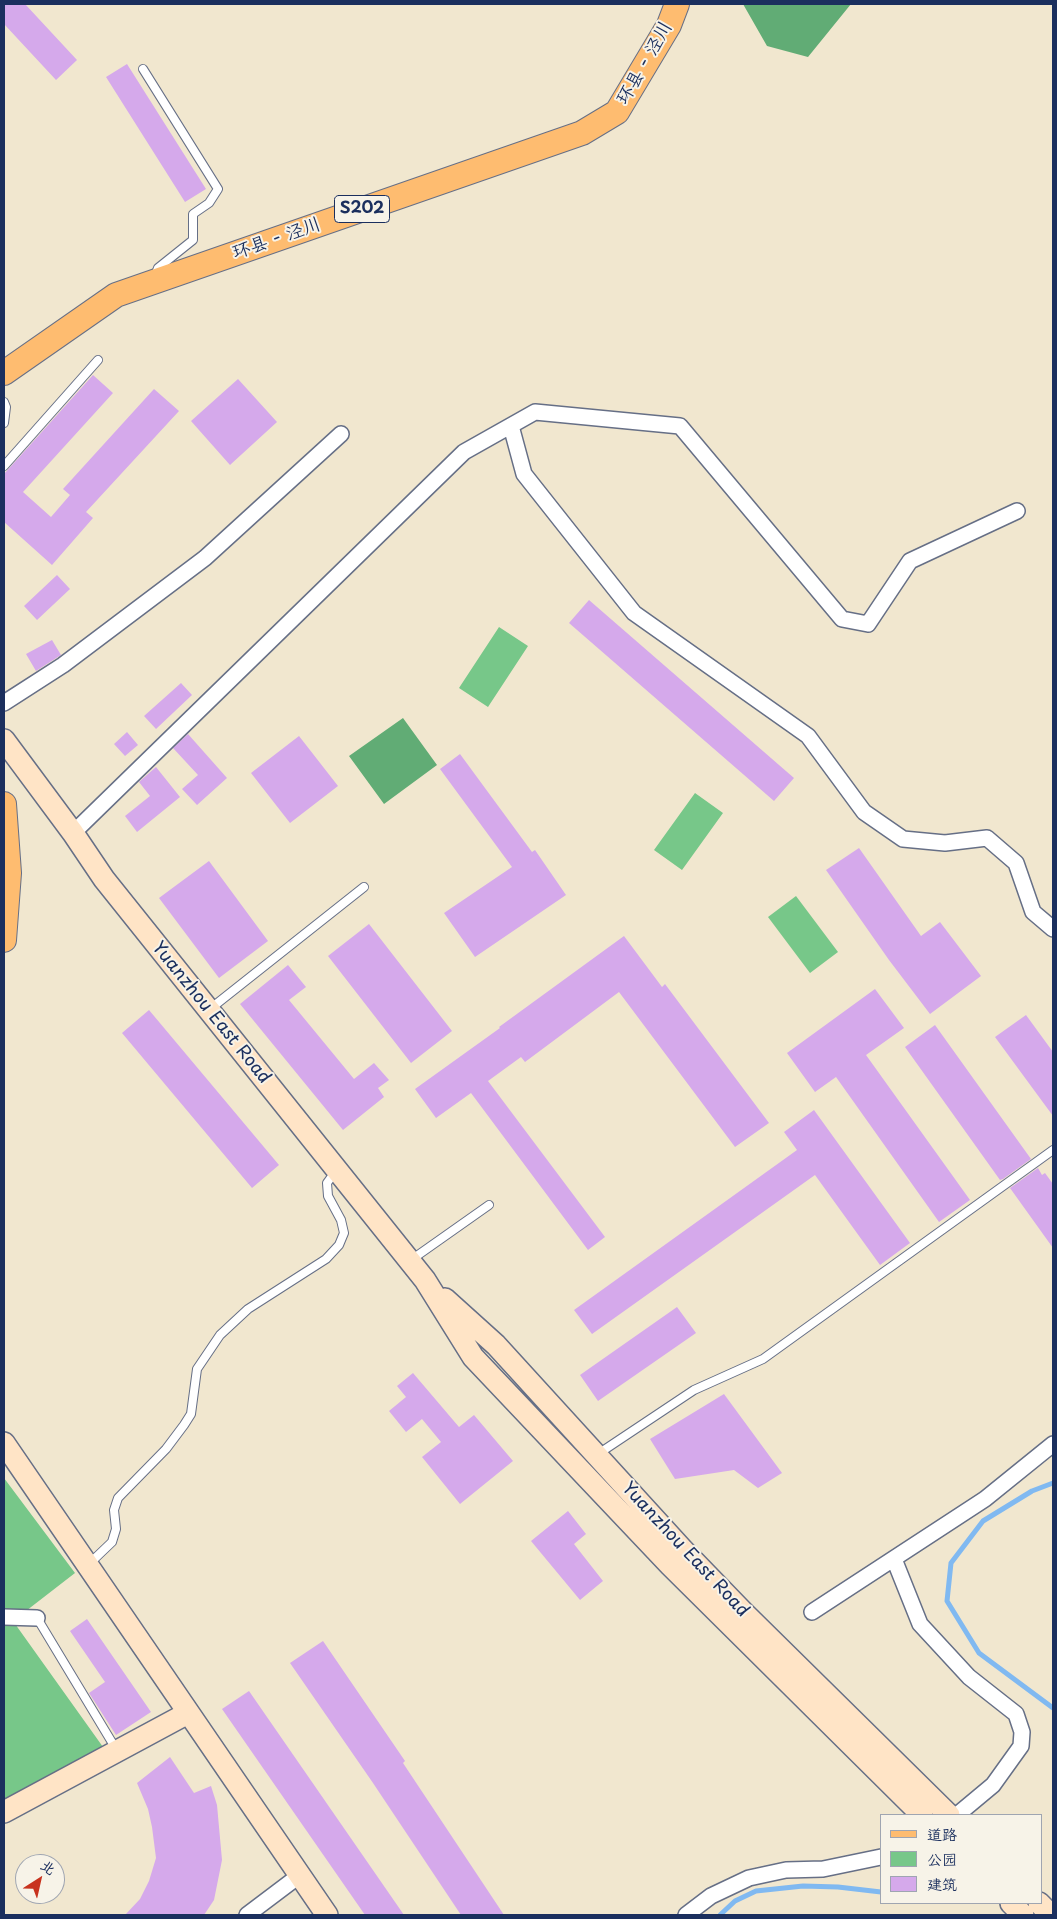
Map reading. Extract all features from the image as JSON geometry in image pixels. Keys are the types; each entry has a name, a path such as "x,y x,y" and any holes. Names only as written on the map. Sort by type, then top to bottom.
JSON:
{"main road":[{"name":"环县 - 泾川","path":"4,373 116,295 582,133 617,112 669,25 677,4"},
{"name":"Yuanzhou East Road","path":"4,740 73,834 104,880 425,1280 496,1345 596,1455 676,1557 751,1620 948,1814"},
{"path":"4,804 8,873 4,940"},
{"name":"Yuanzhou East Road","path":"425,1280 473,1357 676,1557 921,1814"},
{"path":"4,1444 327,1915"},
{"path":"4,1812 188,1713"},
{"path":"1011,1904 1023,1915"},
{"path":"1039,1904 1051,1915"}],"street":[{"path":"73,834 464,452 536,412 680,426 842,619 868,624 910,561 1017,511"},
{"path":"510,426 524,474 634,613 808,736 864,812 903,839 945,842 987,838 1016,863 1033,912 1053,929"},
{"path":"4,703 64,665 205,558 341,434"},
{"path":"812,1612 986,1499 1053,1444"},
{"path":"894,1559 920,1624 969,1676 1016,1714 1022,1732 1020,1746 993,1785 959,1814"},
{"path":"4,1617 37,1618"},
{"path":"686,1915 711,1896 749,1878 786,1870 824,1869 880,1857"},
{"path":"247,1915 300,1875"}],"lane":[{"path":"143,69 218,189 210,203 193,214 193,240 158,268 152,282"},
{"path":"4,466 98,360"},
{"path":"4,402 6,407 4,423"},
{"path":"209,1010 364,887"},
{"path":"596,1455 694,1390 763,1360 1053,1150"},
{"path":"87,1566 112,1542 116,1529 114,1510 118,1498 166,1449 191,1414 197,1368 220,1335 248,1309 326,1259 340,1245 344,1233 341,1220 328,1196 327,1183 337,1170"},
{"path":"410,1262 489,1205"},
{"path":"37,1618 118,1750"}],"green space":[{"path":"743,4 851,4 808,57 767,46"},
{"path":"499,627 528,646 488,707 459,688"},
{"path":"403,718 437,765 384,804 349,756"},
{"path":"695,793 723,813 682,870 654,850"},
{"path":"796,896 838,952 810,973 768,917"},
{"path":"4,1478 75,1573 13,1621 103,1747 4,1801"}],"building":[{"path":"4,4 25,4 77,60 56,80 4,24"},
{"path":"127,64 206,189 185,202 106,77"},
{"path":"93,375 113,393 23,492 51,517 70,495 63,489 154,389 179,411 86,512 93,518 52,565 4,522 4,474"},
{"path":"238,379 277,422 230,465 191,421"},
{"path":"57,575 70,589 37,620 24,606"},
{"path":"589,600 794,778 774,801 569,623"},
{"path":"52,640 61,655 36,671 26,654"},
{"path":"181,683 192,695 156,729 144,716"},
{"path":"127,732 138,745 125,756 114,744"},
{"path":"188,734 227,778 197,805 182,789 198,775 173,748"},
{"path":"299,736 338,786 290,823 251,773"},
{"path":"460,754 532,852 535,850 566,895 475,957 444,913 512,867 440,769"},
{"path":"156,767 180,797 137,832 125,816 150,796 139,782"},
{"path":"859,848 921,936 940,922 981,976 930,1014 889,960 826,870"},
{"path":"209,861 268,941 219,978 159,898"},
{"path":"369,924 452,1031 411,1063 328,956"},
{"path":"624,936 662,987 665,984 769,1123 735,1147 619,992 525,1062 521,1057 488,1081 605,1237 588,1250 471,1093 436,1118 415,1089"},
{"path":"288,965 306,987 289,1000 354,1079 374,1063 389,1080 378,1088 384,1097 343,1130 240,1004"},
{"path":"875,989 904,1028 866,1055 970,1200 939,1222 836,1077 815,1092 787,1053"},
{"path":"149,1010 279,1165 252,1188 122,1033"},
{"path":"1026,1015 1053,1052 1053,1116 995,1037"},
{"path":"935,1025 1031,1159 1003,1179 1000,1180 905,1047"},
{"path":"814,1110 910,1243 880,1265 815,1175 592,1334 574,1310 797,1150 784,1132"},
{"path":"1038,1168 1042,1175 1045,1173 1053,1184 1053,1248 1010,1188"},
{"path":"677,1307 696,1333 598,1401 580,1375"},
{"path":"413,1373 459,1427 474,1415 513,1461 460,1504 422,1457 441,1442 422,1419 406,1432 389,1411 406,1397 397,1386"},
{"path":"724,1394 782,1473 758,1488 734,1470 675,1479 650,1439"},
{"path":"568,1511 586,1534 574,1544 603,1581 580,1600 531,1541"},
{"path":"87,1619 151,1712 116,1735 89,1693 105,1682 70,1631"},
{"path":"323,1641 405,1761 403,1763 504,1915 461,1915 290,1663"},
{"path":"249,1691 404,1915 365,1915 222,1709"},
{"path":"170,1757 194,1793 211,1786 217,1805 222,1860 214,1900 204,1915 125,1915 140,1899 149,1881 156,1858 148,1809 137,1783"}],"waterway":[{"path":"1053,1483 1032,1491 983,1521 951,1563 947,1601 979,1653 1053,1708"},
{"path":"720,1915 735,1901 756,1891 803,1886 838,1887 880,1892"}]}
